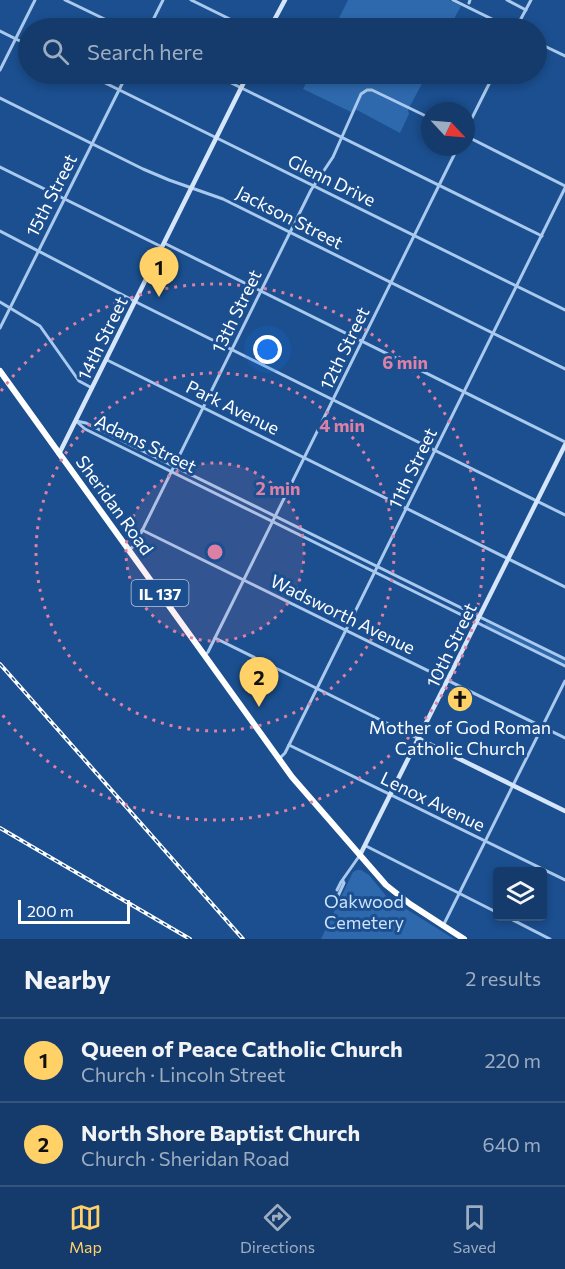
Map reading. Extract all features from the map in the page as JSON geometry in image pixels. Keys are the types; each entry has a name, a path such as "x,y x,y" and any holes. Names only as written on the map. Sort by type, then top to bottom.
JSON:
{"highway":[{"name":"Sheridan Road","path":"0,371 292,777 360,855"},
{"name":"IL 137","path":"360,855 386,885 464,939"}],"street":[{"path":"25,18 34,0"},
{"path":"65,0 102,18"},
{"path":"154,18 163,0"},
{"path":"191,0 228,18"},
{"path":"275,18 285,0"},
{"path":"453,0 490,18"},
{"path":"507,0 526,9"},
{"path":"521,18 531,0"},
{"path":"0,31 16,38"},
{"path":"0,70 18,34"},
{"path":"547,47 565,56"},
{"name":"Glenn Drive","path":"108,84 565,310"},
{"name":"15th Street","path":"0,328 122,84"},
{"path":"233,84 542,236"},
{"name":"14th Street","path":"59,454 243,84"},
{"path":"475,112 489,84"},
{"name":"13th Street","path":"129,550 135,545 313,185 328,165 361,94 372,90 421,114"},
{"name":"Jackson Street","path":"0,98 164,179 223,199 565,369"},
{"path":"475,141 565,187"},
{"name":"12th Street","path":"205,655 276,517 454,156"},
{"path":"0,166 64,199 261,291 565,444"},
{"name":"11th Street","path":"279,759 289,745 378,567 565,187"},
{"path":"0,231 135,301 565,515"},
{"path":"0,302 40,326 79,381 92,388"},
{"name":"Park Avenue","path":"106,360 565,587"},
{"name":"Adams Street","path":"76,421 86,423 378,567 565,666"},
{"name":"Adams Street","path":"76,421 85,429 375,572 565,659"},
{"name":"10th Street","path":"360,855 392,795 565,444"},
{"name":"Wadsworth Avenue","path":"142,530 565,738"},
{"path":"215,638 565,811"},
{"path":"443,926 565,681"},
{"name":"Lenox Avenue","path":"289,745 565,880"},
{"path":"366,846 493,911"},
{"path":"337,890 360,855"},
{"path":"338,896 344,883 343,880"},
{"path":"515,921 550,939"}],"green space":[{"path":"348,0 449,0 461,6 454,18 339,18"},
{"path":"306,84 422,84 408,110 409,114 400,133 357,110 351,112 303,89"},
{"path":"486,622 565,661 565,664 485,625"},
{"name":"Oakwood Cemetery","path":"357,870 369,875 387,897 454,939 321,939 353,872"}],"railway":[{"path":"0,664 243,939"},
{"path":"0,828 190,939"}],"place":[{"name":"Queen of Peace Catholic Church","path":"159,297"},
{"name":"Mother of God Roman Catholic Church","path":"460,699"},
{"name":"North Shore Baptist Church","path":"259,707"}]}
